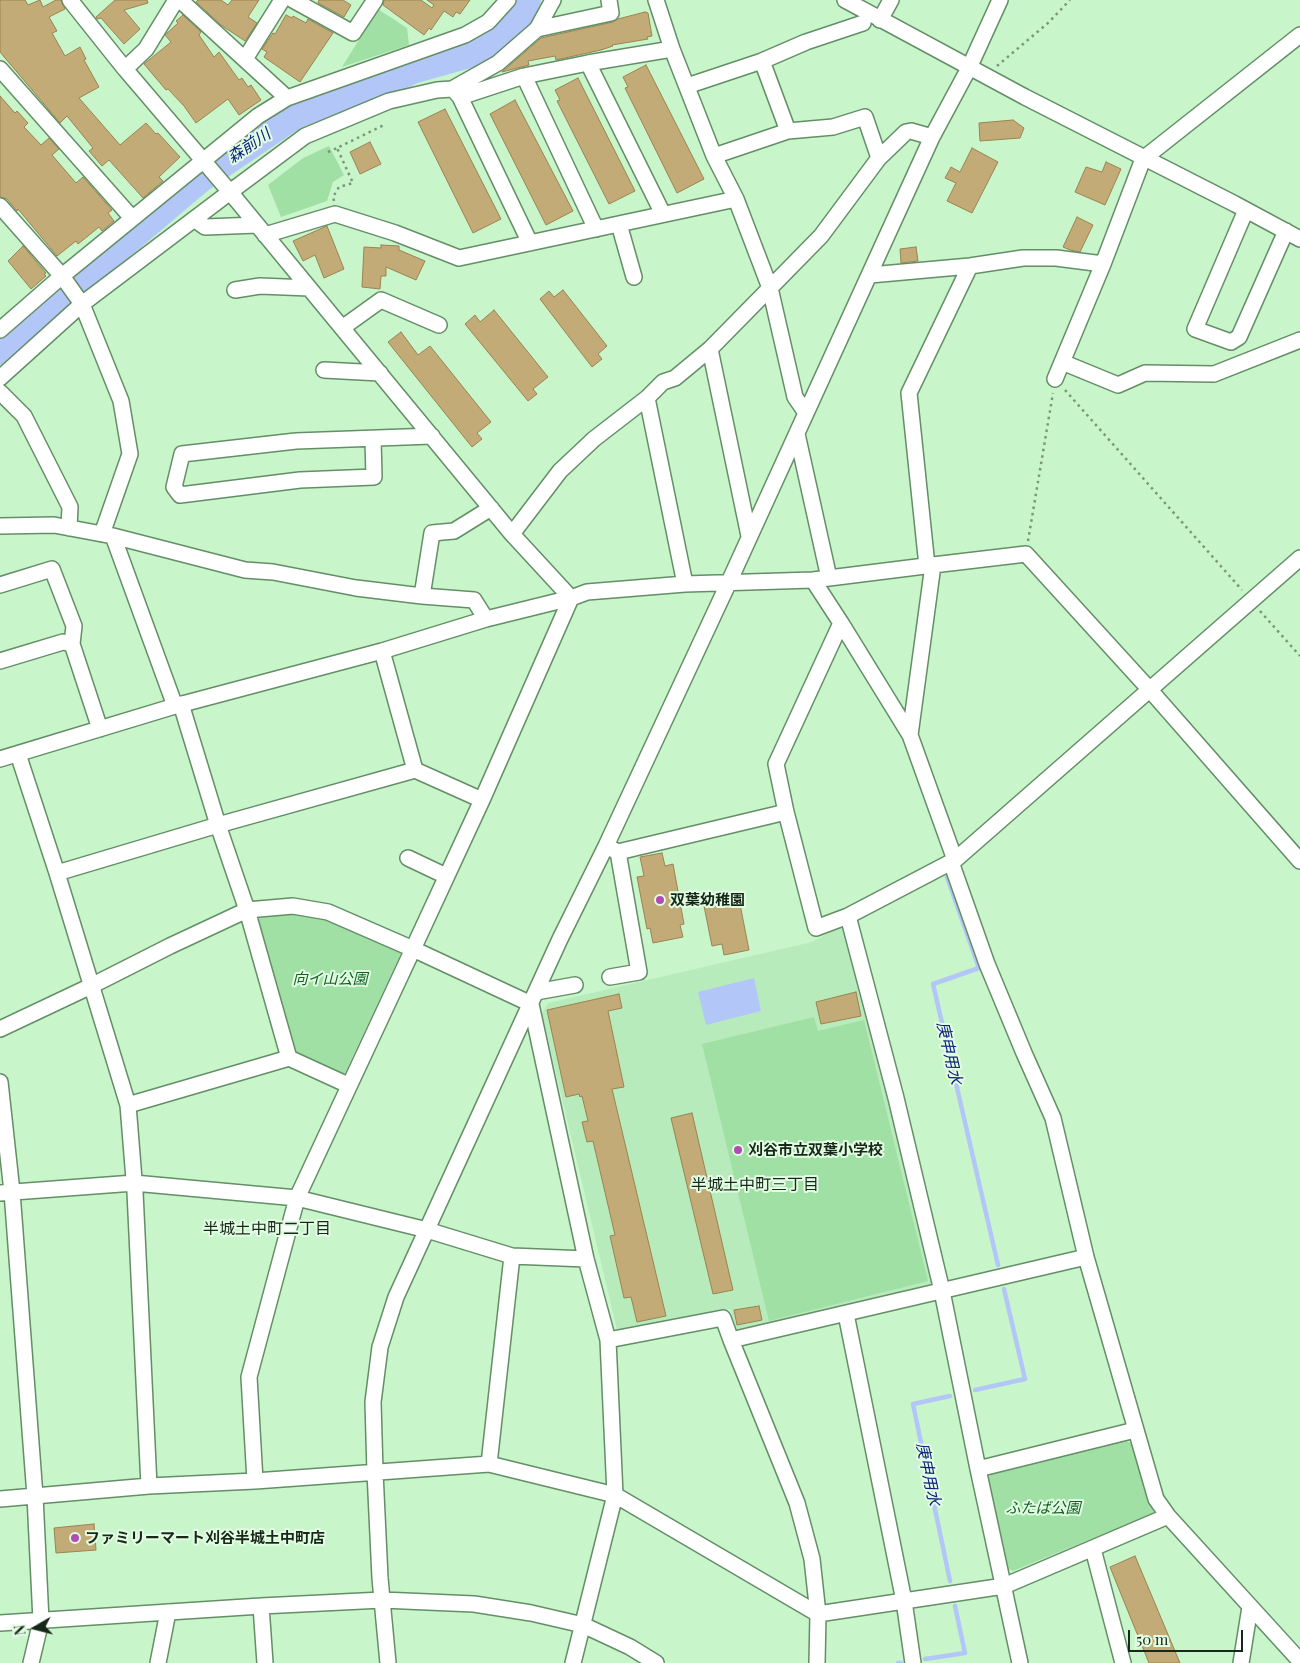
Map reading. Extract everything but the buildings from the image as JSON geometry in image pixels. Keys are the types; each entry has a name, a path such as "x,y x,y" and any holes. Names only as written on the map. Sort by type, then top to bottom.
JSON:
{"street":[{"path":"70,0 125,69 230,192 512,534 571,598"},
{"path":"125,69 146,49 176,0"},
{"path":"180,0 287,98"},
{"path":"245,59 282,0"},
{"path":"293,0 353,34 375,0"},
{"path":"0,330 62,276 258,116 287,98 465,35 488,22 508,0"},
{"path":"456,93 498,63 538,29 553,0"},
{"path":"538,29 611,13 609,0"},
{"path":"656,0 672,50 714,156 736,199 770,288 794,397 806,413"},
{"path":"845,0 969,68 1300,239"},
{"path":"880,20 889,2 905,0"},
{"path":"388,1663 382,1600 373,1402 380,1347 396,1297 560,939 612,849 749,536 932,137 969,68 1000,0"},
{"path":"687,86 762,61 806,42 863,23"},
{"path":"1055,380 1144,159 1300,35"},
{"path":"0,378 82,304 305,136 388,101 436,90 456,93 524,76 588,63 672,50"},
{"path":"762,61 788,131"},
{"path":"588,63 663,214"},
{"path":"0,69 132,218"},
{"path":"524,76 596,229"},
{"path":"456,93 530,243"},
{"path":"714,156 788,131 833,127 865,117 879,158"},
{"path":"512,534 560,471 594,439 647,398 663,382 675,378 710,349 821,236 879,158 906,132 911,131 932,137"},
{"path":"194,219 205,227 261,230 335,214 395,233 459,258 736,199"},
{"path":"0,206 62,276 82,304 121,401 130,454 107,535 178,705 247,910 289,1058"},
{"path":"1246,210 1195,329 1230,342 1239,337 1286,231"},
{"path":"619,224 634,277"},
{"path":"870,275 970,266 1024,258 1056,258 1103,264"},
{"path":"910,735 930,566 909,393 970,266"},
{"path":"235,290 260,286 309,288"},
{"path":"342,328 381,300 439,325"},
{"path":"1062,362 1118,385 1145,373 1214,374 1300,340"},
{"path":"710,349 749,536"},
{"path":"324,370 380,373"},
{"path":"0,392 24,416 70,507 69,528"},
{"path":"647,398 685,584"},
{"path":"797,434 829,578"},
{"path":"373,439 374,477 300,480 180,495 174,487 182,454 296,441 432,436"},
{"path":"422,596 432,533 454,531 491,508"},
{"path":"0,526 54,524 107,535 245,570 273,572 356,588 474,600 486,619"},
{"path":"0,759 178,705 382,651 486,619 571,598 587,592 685,584 813,580 1026,554 1150,690 1300,861"},
{"path":"841,623 776,764 786,812 816,928 848,916 953,861 1300,558"},
{"path":"0,586 52,569 74,626 72,644 100,729"},
{"path":"813,580 910,735 987,964 1053,1118 1086,1257 1156,1499 1168,1516 1300,1661"},
{"path":"255,1481 249,1377 297,1198 482,800 571,598"},
{"path":"0,662 62,642 72,644"},
{"path":"382,651 415,770"},
{"path":"18,754 128,1105 134,1183 149,1486"},
{"path":"57,874 218,825 415,770 482,800"},
{"path":"612,849 786,812"},
{"path":"610,977 639,972 612,849"},
{"path":"408,858 446,876"},
{"path":"0,1029 247,910 293,906 328,912 534,998 574,984"},
{"path":"848,916 896,1098 942,1291 1020,1663"},
{"path":"534,998 586,1259 608,1340 615,1495 573,1663"},
{"path":"128,1105 289,1058 348,1085"},
{"path":"0,1082 6,1193 35,1496 41,1621 31,1663"},
{"path":"6,1193 134,1183 297,1198 427,1230 512,1256 586,1259"},
{"path":"489,1464 512,1256"},
{"path":"732,1340 1086,1257"},
{"path":"846,1314 904,1601 913,1663"},
{"path":"608,1340 723,1318 797,1503 812,1559 818,1614 817,1663"},
{"path":"978,1469 1135,1430"},
{"path":"0,1499 149,1486 255,1481 489,1464 615,1495 818,1614 1004,1586 1168,1516"},
{"path":"1093,1549 1123,1663"},
{"path":"0,1624 261,1606 382,1600 474,1604 531,1613 583,1625 630,1647 656,1663"},
{"path":"261,1606 265,1663"},
{"path":"1242,1663 1250,1607"},
{"path":"158,1663 168,1612"}],"path":[{"path":"985,76 1048,23 1070,0"},
{"path":"328,152 386,124"},
{"path":"335,214 333,198 339,186 353,183 337,148"},
{"path":"1026,554 1055,380"},
{"path":"1055,380 1300,656"}],"shaded area":[{"name":"刈谷市立双葉小学校","path":"841,926 849,927 933,1285 737,1331 730,1309 618,1334 542,1014 548,1003 812,942"}],"green space":[{"path":"378,9 407,28 409,45 342,67"},
{"path":"329,146 344,175 333,182 327,201 281,217 268,185 303,158"},
{"name":"向イ山公園","path":"293,912 327,919 401,953 344,1075 296,1053 256,915"},
{"path":"814,1017 818,1031 864,1020 928,1281 769,1321 702,1044"},
{"name":"ふたば公園","path":"1125,1440 1132,1444 1144,1488 1154,1513 1013,1571 1006,1568 988,1478 993,1471"}],"water":[{"path":"754,978 761,1011 706,1025 698,992"}],"waterway":[{"name":"森前川","path":"0,351 58,299 200,179 295,115 326,103 382,86 412,70 476,52 495,42 516,23 527,0"},
{"name":"庚申用水","path":"947,877 979,968 933,984 998,1265"},
{"name":"庚申用水","path":"975,1390 1025,1379 1004,1289"},
{"name":"庚申用水","path":"950,1396 913,1404 950,1581"},
{"name":"庚申用水","path":"925,1659 965,1653 955,1606"}],"place":[{"name":"双葉幼稚園","path":"660,900"},
{"name":"刈谷市立双葉小学校","path":"738,1150"},
{"name":"ファミリーマート刈谷半城土中町店","path":"75,1538"}],"district":[{"name":"半城土中町三丁目","path":"755,1185"},
{"name":"半城土中町二丁目","path":"267,1229"}]}
